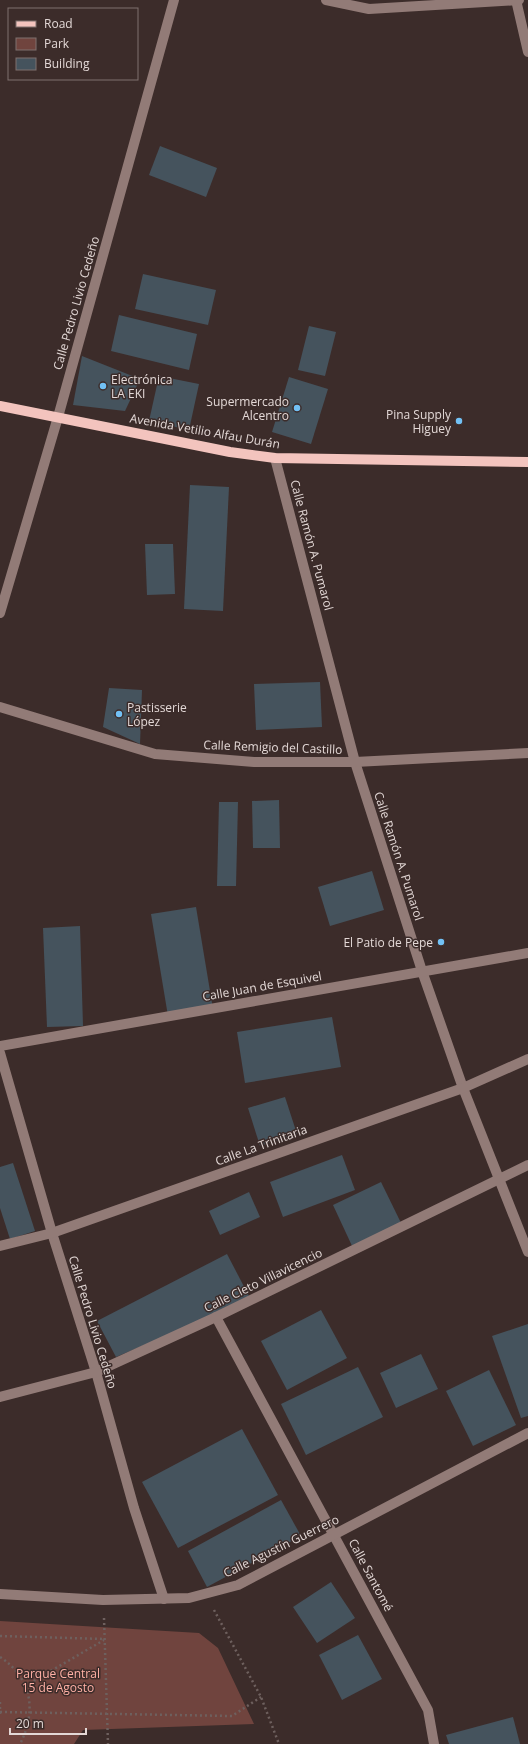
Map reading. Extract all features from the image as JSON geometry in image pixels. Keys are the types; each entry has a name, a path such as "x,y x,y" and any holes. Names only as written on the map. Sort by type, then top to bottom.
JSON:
{"main road":[{"name":"Avenida Vetilio Alfau Durán","path":"0,406 230,452 275,458 528,462"}],"street":[{"name":"Calle Pedro Livio Cedeño","path":"0,613 58,417 174,0"},
{"path":"326,0 369,9 517,0 528,52"},
{"name":"Calle Ramón A. Pumarol","path":"275,458 355,762 422,971 463,1088 498,1180 528,1252"},
{"name":"Calle Remigio del Castillo","path":"0,707 155,754 254,762 355,762 528,753"},
{"name":"Calle Juan de Esquivel","path":"0,1046 528,953"},
{"name":"Calle Pedro Livio Cedeño","path":"0,1053 52,1233 96,1372 134,1508 164,1598"},
{"name":"Calle La Trinitaria","path":"0,1246 52,1233 463,1088 528,1059"},
{"name":"Calle Cleto Villavicencio","path":"0,1397 96,1372 216,1317 528,1165"},
{"name":"Calle Santomé","path":"216,1317 428,1710 434,1744"},
{"name":"Calle Agustín Guerrero","path":"0,1594 103,1600 189,1598 238,1585 528,1433"}],"path":[{"path":"205,1594 261,1697 279,1744"},
{"path":"103,1600 108,1744"},
{"path":"0,1636 105,1639"},
{"path":"25,1686 105,1639"},
{"path":"0,1657 10,1663 21,1678 29,1695 30,1713 27,1731 20,1744"},
{"path":"0,1702 0,1713 232,1716 261,1697"}],"green space":[{"name":"Parque Central 15 de Agosto","path":"0,1621 199,1633 218,1648 254,1724 83,1730 74,1744 0,1744"}],"building":[{"path":"160,146 217,168 206,197 149,175"},
{"path":"143,274 216,290 208,325 135,309"},
{"path":"119,315 197,334 189,370 111,351"},
{"path":"309,326 336,332 325,376 298,370"},
{"path":"82,356 140,379 125,411 73,405"},
{"path":"159,376 199,384 189,430 149,421"},
{"path":"289,377 328,389 311,444 272,432"},
{"path":"190,485 229,487 223,611 184,609"},
{"path":"145,544 173,544 175,594 147,595"},
{"path":"320,682 322,727 256,730 254,684"},
{"path":"109,688 142,690 140,744 103,727"},
{"path":"279,800 280,848 253,848 252,801"},
{"path":"219,802 238,802 236,886 217,886"},
{"path":"372,871 384,910 330,926 318,887"},
{"path":"196,907 213,1009 168,1016 151,914"},
{"path":"80,926 83,1026 47,1027 43,928"},
{"path":"332,1017 341,1067 245,1083 237,1032"},
{"path":"285,1097 297,1134 260,1146 248,1108"},
{"path":"342,1155 355,1190 283,1217 270,1182"},
{"path":"13,1163 35,1231 10,1239 0,1208 0,1167"},
{"path":"381,1182 402,1225 353,1248 333,1205"},
{"path":"249,1192 260,1217 220,1235 209,1211"},
{"path":"227,1254 251,1300 116,1357 97,1321"},
{"path":"321,1310 347,1358 287,1390 261,1341"},
{"path":"528,1324 528,1416 521,1418 492,1336"},
{"path":"421,1354 438,1389 396,1408 380,1373"},
{"path":"358,1367 383,1417 306,1455 281,1404"},
{"path":"489,1370 516,1425 473,1446 446,1391"},
{"path":"242,1429 278,1495 178,1548 142,1482"},
{"path":"281,1500 301,1536 207,1587 188,1551"},
{"path":"331,1582 355,1618 317,1643 293,1607"},
{"path":"358,1635 382,1679 342,1700 319,1655"},
{"path":"513,1717 520,1744 449,1744 446,1735"}],"place":[{"name":"Electrónica LA EKI","path":"103,386"},
{"name":"Supermercado Alcentro","path":"297,408"},
{"name":"Pina Supply Higuey","path":"459,421"},
{"name":"Pastisserie López","path":"119,714"},
{"name":"El Patio de Pepe","path":"441,942"}]}
